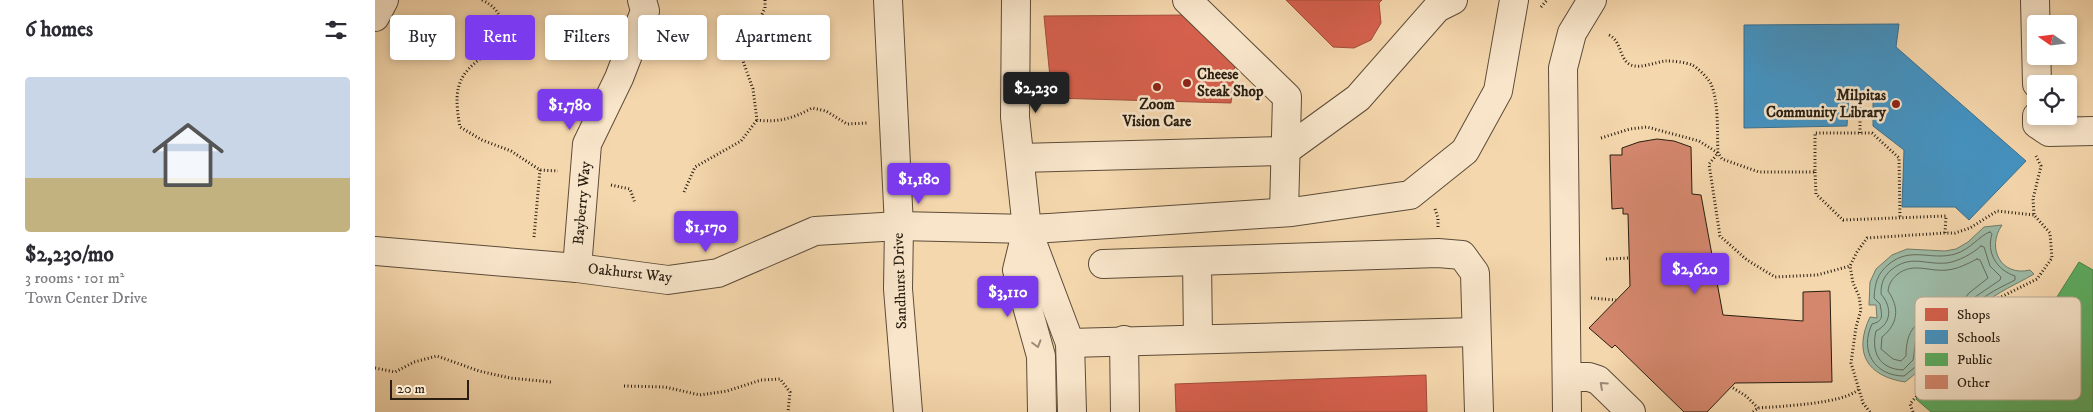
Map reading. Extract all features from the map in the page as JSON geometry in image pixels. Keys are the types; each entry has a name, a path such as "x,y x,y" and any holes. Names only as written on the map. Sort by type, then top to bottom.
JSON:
{"street":[{"path":"375,17 384,0"},
{"name":"Bayberry Way","path":"577,268 587,144 619,78 642,20 645,11 642,0"},
{"name":"Sandhurst Drive","path":"888,0 899,226 898,289 908,412"},
{"path":"1016,0 1015,117 1027,229 1069,343 1072,412"},
{"path":"1187,0 1287,96 1284,212"},
{"path":"1020,158 1285,151 1358,98 1437,8 1453,0"},
{"name":"Oakhurst Way","path":"375,251 577,268 668,280 718,273 815,231 899,226 1027,229 1284,212 1410,195 1465,151 1498,91 1512,0"},
{"path":"1567,412 1563,68 1572,33 1592,0"},
{"path":"2035,0 2037,75"},
{"path":"2038,125 2049,132 2093,131"},
{"path":"1027,229 1017,270 1041,356 1042,412"},
{"path":"1103,264 1443,253 1462,255 1475,272 1479,412"},
{"path":"1197,261 1198,340"},
{"path":"1069,343 1124,340 1198,340 1477,332"},
{"path":"1124,340 1125,412"},
{"path":"1567,377 1598,380 1631,412"}],"path":[{"path":"482,0 492,5 499,15 502,30 499,45 477,60 461,76 455,103 460,127 482,140 511,151 540,170 584,176 630,189 635,203"},
{"path":"684,192 695,167 741,141 757,120 753,89 743,61 745,50 765,8 765,0"},
{"path":"1609,35 1613,36 1624,60 1628,64 1635,66 1667,61 1693,65 1711,83 1716,111 1718,153 1709,164 1719,236 1747,260 1775,277 1817,275 1849,266"},
{"path":"1860,93 1860,133"},
{"path":"757,120 773,122 795,118 812,108 826,111 847,124 894,121"},
{"path":"1601,138 1630,129 1647,127 1699,141 1718,153 1722,158 1759,172 1815,172"},
{"path":"1900,218 1899,158 1871,133 1815,133 1816,194 1843,220 1900,218 1946,216 1945,233"},
{"path":"2033,153 2041,166 2033,199 2033,215"},
{"path":"531,264 540,170"},
{"path":"1870,412 1863,403 1851,363 1856,327 1861,310 1859,296 1853,283 1849,266 1867,238 1955,233 1970,228 1997,211 2033,215 2050,233 2052,258 2037,279 2001,297"},
{"path":"1606,259 1629,258"},
{"path":"1585,298 1616,300"},
{"path":"375,368 395,372 414,362 437,356 479,371 510,378 551,382"},
{"path":"624,386 665,387 699,395 727,391 761,380 780,380 790,392 788,412"},
{"path":"1733,388 1746,396 1759,408"},
{"path":"1753,412 1759,408 1832,400 1853,395 1859,389"},
{"path":"1913,412 1910,404 1915,398"}],"water":[{"path":"2002,225 1997,234 1996,251 2004,265 2020,271 2030,270 2034,274 1994,297 1915,297 1915,374 1905,382 1881,374 1867,361 1863,342 1870,317 1877,318 1876,305 1869,305 1870,282 1876,269 1892,255 1907,249 1945,251 1956,249 1968,242 1984,227"}],"building: Shops":[{"path":"1286,0 1382,0 1379,3 1381,23 1371,40 1354,48 1333,47"},
{"path":"1189,15 1235,64 1231,103 1052,98 1044,16"},
{"path":"1426,375 1427,412 1176,412 1175,384"}],"building: Schools":[{"path":"1899,24 1896,47 2026,161 1969,220 1955,207 1902,207 1904,150 1873,126 1873,93 1849,94 1847,126 1744,128 1744,25"}],"building: Public":[{"path":"2079,262 2093,270 2093,412 1931,412 1917,400 2081,400 2081,297 2057,297"}],"building: Other":[{"path":"1657,139 1674,141 1691,147 1692,194 1701,195 1723,315 1803,321 1803,292 1830,291 1832,382 1735,383 1707,412 1684,412 1615,345 1612,348 1589,328 1630,286 1628,214 1623,214 1623,208 1612,209 1610,155 1622,155 1622,148 1639,142"}],"place":[{"name":"Cheese Steak Shop","path":"1187,83"},
{"name":"Zoom Vision Care","path":"1157,87"},
{"name":"Milpitas Community Library","path":"1896,104"}]}
